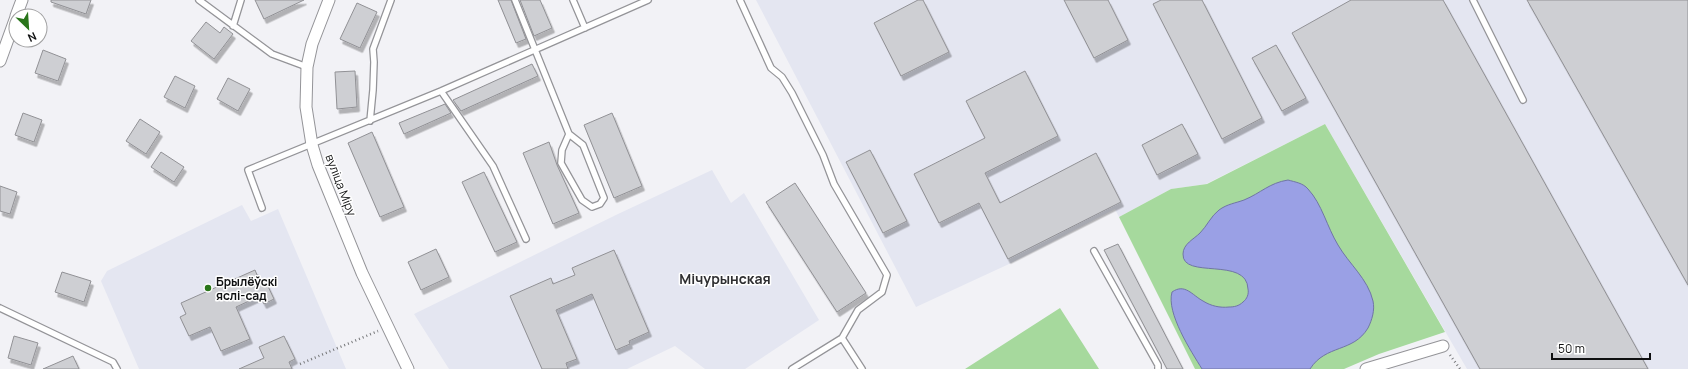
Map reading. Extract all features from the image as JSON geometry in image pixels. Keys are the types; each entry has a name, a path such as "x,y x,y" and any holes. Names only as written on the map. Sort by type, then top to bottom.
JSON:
{"street":[{"name":"вуліца Міру","path":"329,0 312,44 307,67 306,107 312,145 318,166 362,273 408,369"},
{"path":"0,61 8,39"},
{"path":"1366,369 1443,346"}],"lane":[{"path":"199,0 272,54 307,67"},
{"path":"233,26 241,0"},
{"path":"370,121 373,90 373,49 391,0"},
{"path":"515,0 569,134 583,145 604,198 600,204 592,208 582,200 561,163 562,150 569,134"},
{"path":"573,0 585,28"},
{"path":"262,208 248,170 441,91 648,0"},
{"path":"740,0 771,68 782,77 792,93 823,155 834,184 887,275 882,292 858,310 842,338 792,369"},
{"path":"1473,0 1523,100"},
{"path":"441,91 493,166 526,239"},
{"path":"1094,252 1158,365 1158,369"},
{"path":"0,308 113,362 117,369"},
{"path":"842,338 862,369"}],"path":[{"path":"300,364 383,329"},
{"path":"1443,346 1460,369"}],"shaded area":[{"path":"756,0 1688,0 1688,369 1467,369 1325,124 1206,184 1171,189 1119,217 1115,209 1009,264 916,307"},
{"path":"712,170 731,203 744,193 819,320 745,369 705,369 675,346 627,369 449,369 414,314 618,214"},
{"name":"Брылёўскі яслі-сад","path":"242,205 251,221 278,209 346,369 139,369 101,281 107,271"}],"green space":[{"path":"1325,124 1445,332 1379,354 1344,369 1195,369 1119,217 1171,189 1207,184"},
{"path":"1060,308 1099,369 965,369"}],"water":[{"path":"1288,180 1304,185 1313,195 1342,252 1363,279 1371,293 1374,308 1368,328 1362,336 1355,341 1324,356 1316,361 1310,369 1202,369 1186,342 1176,321 1171,301 1172,292 1185,289 1209,304 1226,307 1238,305 1246,299 1248,289 1245,279 1237,273 1227,270 1193,266 1185,262 1183,250 1189,242 1198,235 1216,212 1222,208 1244,200 1276,183"}],"building":[{"path":"51,0 91,0 86,14 51,2"},
{"path":"255,0 304,0 264,19"},
{"path":"498,0 511,0 526,39 516,43"},
{"path":"520,0 540,0 552,28 534,36"},
{"path":"918,0 923,0 949,52 901,76 874,23"},
{"path":"1064,0 1108,0 1128,40 1094,58"},
{"path":"1161,0 1202,0 1262,118 1222,139 1153,4"},
{"path":"1351,0 1443,0 1648,369 1480,369 1292,33"},
{"path":"1527,0 1688,0 1688,285"},
{"path":"357,3 377,12 360,48 340,39"},
{"path":"206,22 220,33 224,27 233,34 214,59 191,41"},
{"path":"1276,45 1306,98 1282,111 1252,58"},
{"path":"43,50 66,59 58,81 35,73"},
{"path":"532,64 538,76 461,111 453,100"},
{"path":"355,71 357,107 337,109 335,72"},
{"path":"1025,71 1058,136 985,173 1000,203 1096,153 1121,202 1008,259 979,203 939,223 914,174 985,138 966,101"},
{"path":"175,76 195,86 185,108 164,97"},
{"path":"228,78 250,89 238,111 217,99"},
{"path":"445,104 451,113 404,134 399,123"},
{"path":"23,113 42,120 34,142 15,135"},
{"path":"612,113 642,186 614,198 584,125"},
{"path":"140,119 160,132 146,154 126,141"},
{"path":"1182,124 1198,154 1157,175 1142,145"},
{"path":"372,132 404,207 380,217 348,143"},
{"path":"549,142 557,165 579,213 553,224 523,153"},
{"path":"870,150 907,221 883,233 846,162"},
{"path":"161,152 184,167 174,182 151,167"},
{"path":"484,172 517,242 495,252 462,182"},
{"path":"795,183 866,293 837,312 766,202"},
{"path":"0,186 17,192 10,214 0,211"},
{"path":"1118,244 1183,369 1167,369 1104,250"},
{"path":"436,249 449,277 421,290 408,262"},
{"path":"614,250 649,332 629,341 630,344 616,350 592,294 556,310 577,359 566,363 568,369 542,369 510,296 551,278 553,284 575,275 572,268"},
{"path":"255,270 260,282 265,280 274,299 264,304 260,296 236,307 250,339 221,351 210,327 189,336 180,317 186,314 181,303"},
{"path":"62,272 91,281 84,302 55,292"},
{"path":"14,336 38,343 31,365 8,358"},
{"path":"284,336 295,359 289,362 292,369 239,369 264,358 259,347"},
{"path":"73,356 79,369 43,369"}],"place":[{"name":"Брылёўскі яслі-сад","path":"208,288"}],"district":[{"name":"Мічурынская","path":"725,278"}]}
